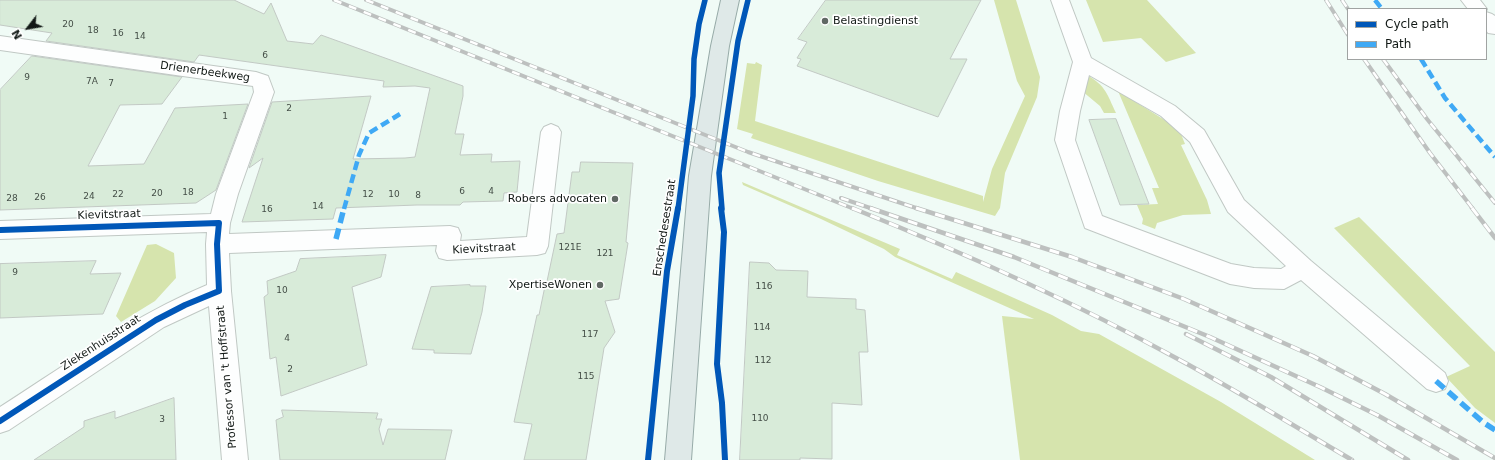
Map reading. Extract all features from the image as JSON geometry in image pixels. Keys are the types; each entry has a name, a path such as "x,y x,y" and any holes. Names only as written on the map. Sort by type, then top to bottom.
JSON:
{"main road":[{"path":"678,460 700,176 720,46 730,0"}],"street":[{"path":"1060,0 1083,62 1070,111 1065,140 1093,222 1230,274 1254,278 1284,279 1303,268"},
{"path":"1470,0 1477,8"},
{"path":"1487,19 1495,28"},
{"name":"Drienerbeekweg","path":"0,43 256,79 261,81 264,92 227,194 218,233"},
{"path":"1083,62 1168,111 1197,136 1236,206 1303,268 1436,380"},
{"name":"Kievitstraat","path":"0,230 450,234 447,251 537,246 551,132"},
{"name":"Professor van 't Hoffstraat","path":"218,233 219,291 235,460"},
{"name":"Ziekenhuisstraat","path":"0,421 156,320 185,304 219,291"}],"green space":[{"path":"994,0 1016,0 1040,77 1037,97 1005,173 1000,208 995,216 878,181 751,138 753,134 737,129 747,63 755,64 756,62 762,65 755,121 983,196 983,202 992,169 1025,96 1017,81"},
{"path":"1086,0 1147,0 1196,53 1166,62 1141,38 1103,42"},
{"path":"1087,75 1102,87 1116,113 1104,113 1100,106 1082,91"},
{"path":"1118,91 1171,124 1181,134 1185,144 1181,145 1207,200 1211,214 1183,215 1157,223 1155,229 1142,224 1143,219 1137,205 1158,204 1152,188 1159,188"},
{"path":"742,182 900,249 897,255 952,279 956,272 1052,315 1081,331 1099,334 1221,402 1315,460 1020,460 1002,316 1034,319 895,257 884,249 821,219 743,185"},
{"path":"1359,217 1495,352 1495,423 1475,408 1446,377 1470,366 1334,228"},
{"path":"156,244 174,253 176,278 155,301 121,322 116,316 147,245"}],"building":[{"path":"0,0 234,0 264,14 271,3 287,41 313,44 321,35 463,86 463,96 455,134 464,134 460,155 492,154 491,162 520,161 517,192 504,193 503,201 463,202 460,205 336,208 333,219 242,222 263,158 249,168 272,102 371,96 353,159 405,158 415,157 430,88 415,86 383,87 384,81 199,55 194,62 46,41 52,33 0,25"},
{"path":"826,0 981,0 950,59 967,59 938,117 797,66 801,59 797,58 807,42 798,39"},
{"path":"32,56 182,77 162,104 120,105 88,166 144,164 175,108 248,104 216,190 196,203 0,210 0,90"},
{"path":"1116,119 1149,204 1120,205 1089,120"},
{"path":"581,162 633,163 626,242 628,243 619,299 605,301 615,332 604,348 586,460 524,460 532,424 514,422 537,315 539,315 557,234 564,233 572,172 579,172"},
{"path":"386,255 381,277 352,287 367,365 281,396 276,357 270,359 264,297 268,294 267,281 296,271 300,259"},
{"path":"96,261 90,274 121,273 103,314 0,318 0,264"},
{"path":"750,262 769,263 776,270 808,271 807,297 856,299 856,309 865,310 868,352 859,352 862,405 832,403 832,459 800,458 800,460 740,460"},
{"path":"470,285 486,286 482,312 471,354 434,353 434,350 412,349 431,287"},
{"path":"174,398 176,460 34,460 84,427 84,421 115,411 115,418"},
{"path":"282,410 378,413 376,419 382,419 379,429 383,445 388,429 452,430 445,460 280,460 276,420 283,417"}],"railway":[{"path":"334,0 854,209"},
{"path":"366,0 748,152 916,208"},
{"path":"1326,0 1347,33"},
{"path":"1342,0 1347,8"},
{"path":"1365,60 1430,153 1473,209"},
{"path":"1384,60 1427,119 1495,203"},
{"path":"841,198 873,209"},
{"path":"852,208 1016,278 1137,337 1265,408 1352,460"},
{"path":"870,208 1014,257 1210,337 1320,387 1377,415 1457,460"},
{"path":"916,208 1072,257 1184,299 1313,356 1385,394 1495,458"},
{"path":"1472,208 1495,238"},
{"path":"1186,334 1271,377 1408,460"}],"marked path":[{"path":"1375,0 1381,8"},
{"path":"1422,60 1445,98 1495,157"},
{"path":"336,239 352,176 359,155 369,133 400,114"},
{"path":"1436,381 1484,423 1495,430"}],"cycle path":[{"name":"Enschedesestraat","path":"648,460 667,271 682,188 693,96 694,59 699,24 705,0"},
{"path":"725,460 722,403 717,364 724,232 719,188 719,173 738,41 748,0"},
{"path":"0,230 219,223 217,244 219,291 185,305 156,320 0,421"}],"place":[{"name":"Belastingdienst","path":"825,21"},
{"name":"Robers advocaten","path":"615,199"},
{"name":"XpertiseWonen","path":"600,285"}]}
